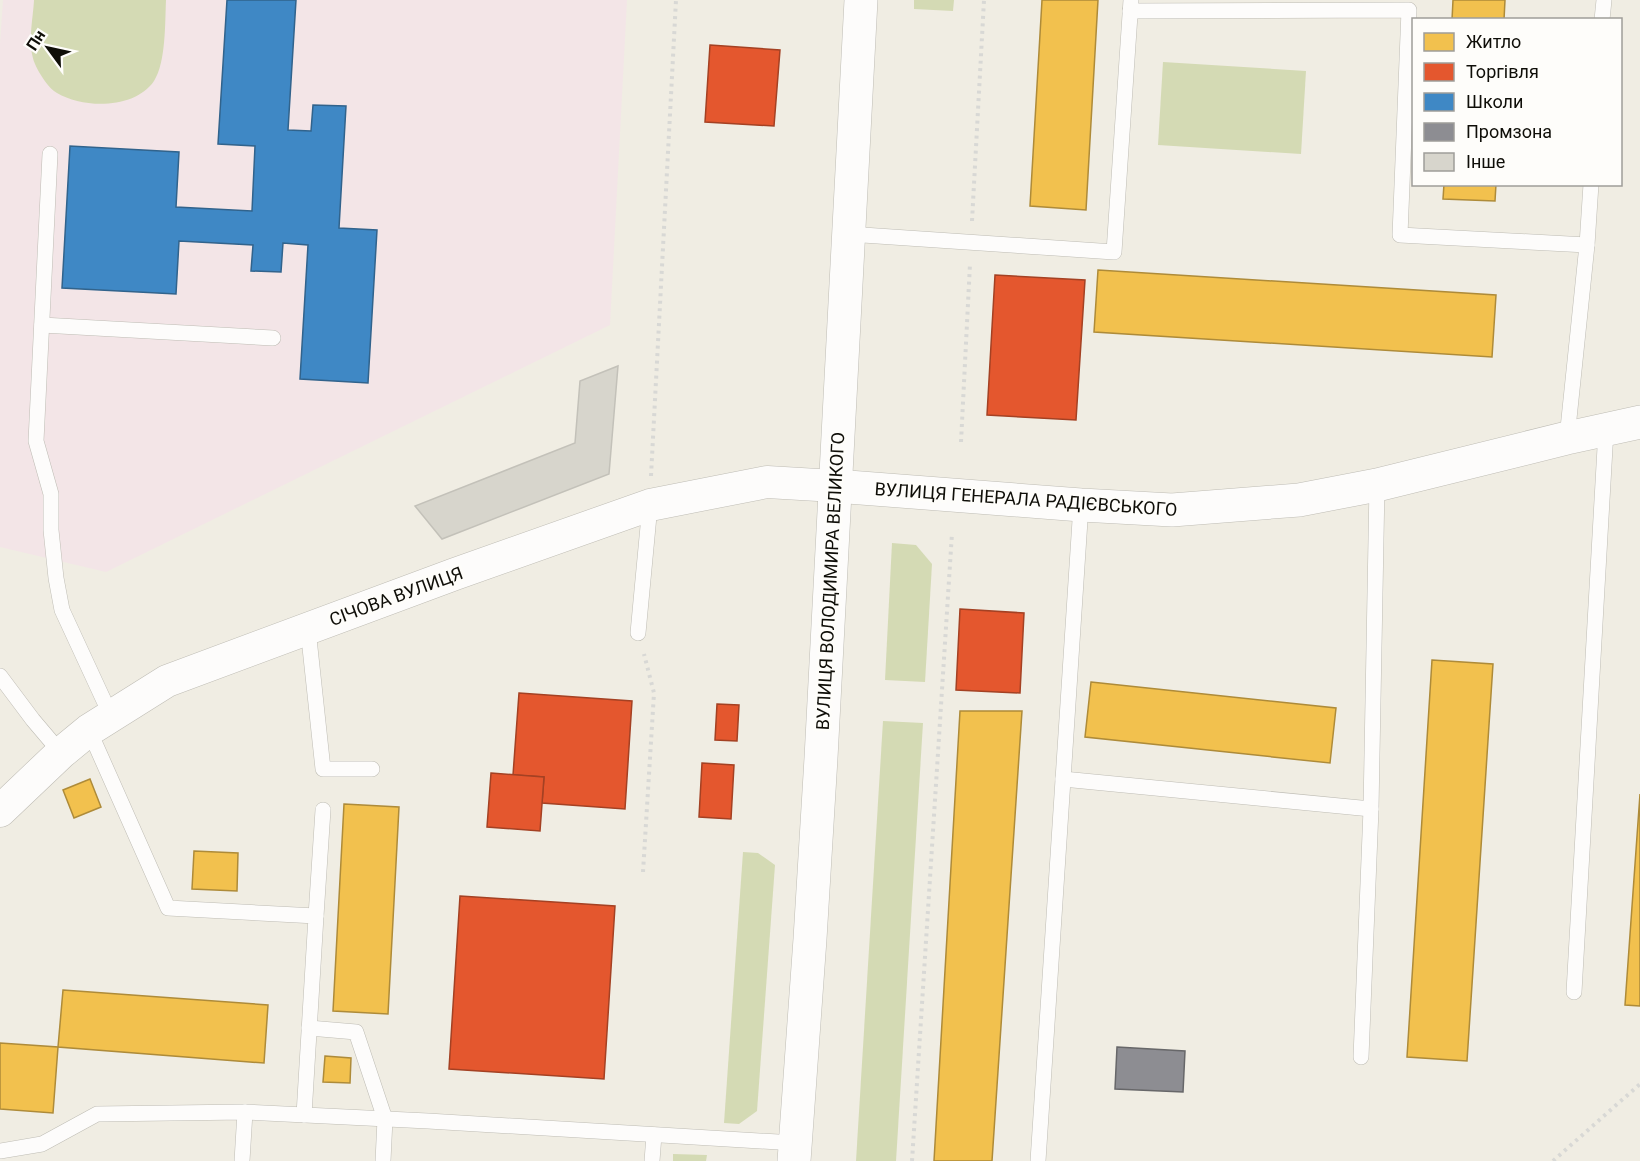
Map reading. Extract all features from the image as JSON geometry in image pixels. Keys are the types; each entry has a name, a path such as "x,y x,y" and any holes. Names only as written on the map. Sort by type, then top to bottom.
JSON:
{"main road":[{"name":"ВУЛИЦЯ ВОЛОДИМИРА ВЕЛИКОГО","path":"795,1152 811,928 861,0"},
{"name":"ВУЛИЦЯ ГЕНЕРАЛА РАДІЄВСЬКОГО","path":"835,486 1172,510 1299,500 1377,485 1640,422"}],"street":[{"name":"СІЧОВА ВУЛИЦЯ","path":"0,811 62,753 100,723 167,681 455,574 650,505 767,483 835,486"}],"lane":[{"path":"1602,18 1604,0"},
{"path":"848,234 1114,252 1130,5 1409,10 1400,236 1587,245"},
{"path":"50,154 36,441 51,494 51,530 62,610 100,723 168,908 316,916"},
{"path":"1567,438 1591,186"},
{"path":"42,325 273,338"},
{"path":"1574,992 1606,430"},
{"path":"1361,1057 1371,810 1377,485"},
{"path":"638,633 650,505"},
{"path":"1038,1161 1081,505"},
{"path":"308,629 323,769 372,770"},
{"path":"0,676 33,720 62,753"},
{"path":"1063,779 1371,810"},
{"path":"304,1115 323,810"},
{"path":"309,1028 356,1032 385,1119 383,1161"},
{"path":"0,1151 42,1144 97,1114 245,1112 654,1136 795,1152"},
{"path":"242,1161 245,1112"},
{"path":"652,1161 654,1136"}],"path":[{"path":"650,505 676,0"},
{"path":"912,1161 952,533"},
{"path":"638,633 654,693 643,872"},
{"path":"1553,1161 1640,1084"}],"shaded area":[{"path":"3,0 627,0 610,325 106,572 0,547 0,44"}],"green space":[{"path":"34,0 166,0 163,53 154,81 135,97 109,104 81,102 57,93 44,80 33,56 31,40"},
{"path":"914,0 954,0 953,11 914,9"},
{"path":"1163,62 1306,71 1301,154 1158,145"},
{"path":"892,543 916,545 932,564 925,682 885,680"},
{"path":"883,721 923,723 896,1161 856,1161"},
{"path":"743,852 758,853 775,865 757,1111 739,1124 724,1123"},
{"path":"673,1154 707,1155 706,1161 673,1161"}],"building: Житло":[{"path":"1042,0 1098,0 1086,210 1030,206"},
{"path":"1453,0 1505,0 1504,18 1452,18"},
{"path":"1444,186 1496,186 1495,201 1443,199"},
{"path":"1098,270 1496,295 1492,357 1094,332"},
{"path":"1432,660 1493,664 1467,1061 1407,1057"},
{"path":"1091,682 1336,708 1330,763 1085,737"},
{"path":"960,711 1022,711 992,1161 934,1161"},
{"path":"90,779 101,807 74,818 63,790"},
{"path":"1640,794 1640,1006 1625,1005"},
{"path":"344,804 399,807 388,1014 333,1011"},
{"path":"194,851 238,853 237,891 192,889"},
{"path":"63,990 268,1005 264,1063 58,1047"},
{"path":"0,1043 58,1047 53,1113 0,1109"},
{"path":"325,1056 351,1058 350,1083 323,1082"}],"building: Торгівля":[{"path":"710,45 780,50 774,126 705,122"},
{"path":"995,275 1085,280 1076,420 987,415"},
{"path":"960,609 1024,613 1020,693 956,690"},
{"path":"519,693 632,701 625,809 542,803 544,777 513,775"},
{"path":"717,704 739,705 737,741 715,740"},
{"path":"702,763 734,765 731,819 699,817"},
{"path":"491,773 544,777 540,831 487,827"},
{"path":"460,896 615,906 604,1079 449,1069"}],"building: Школи":[{"path":"227,0 296,0 288,130 311,131 313,105 346,106 339,228 377,230 368,383 300,379 308,245 283,243 281,272 251,271 253,245 179,241 176,294 62,288 70,146 179,152 176,207 252,211 255,146 218,144"}],"building: Промзона":[{"path":"1117,1047 1185,1051 1183,1092 1115,1089"}],"building: Інше":[{"path":"618,366 609,474 442,539 415,506 575,443 580,381"}]}
